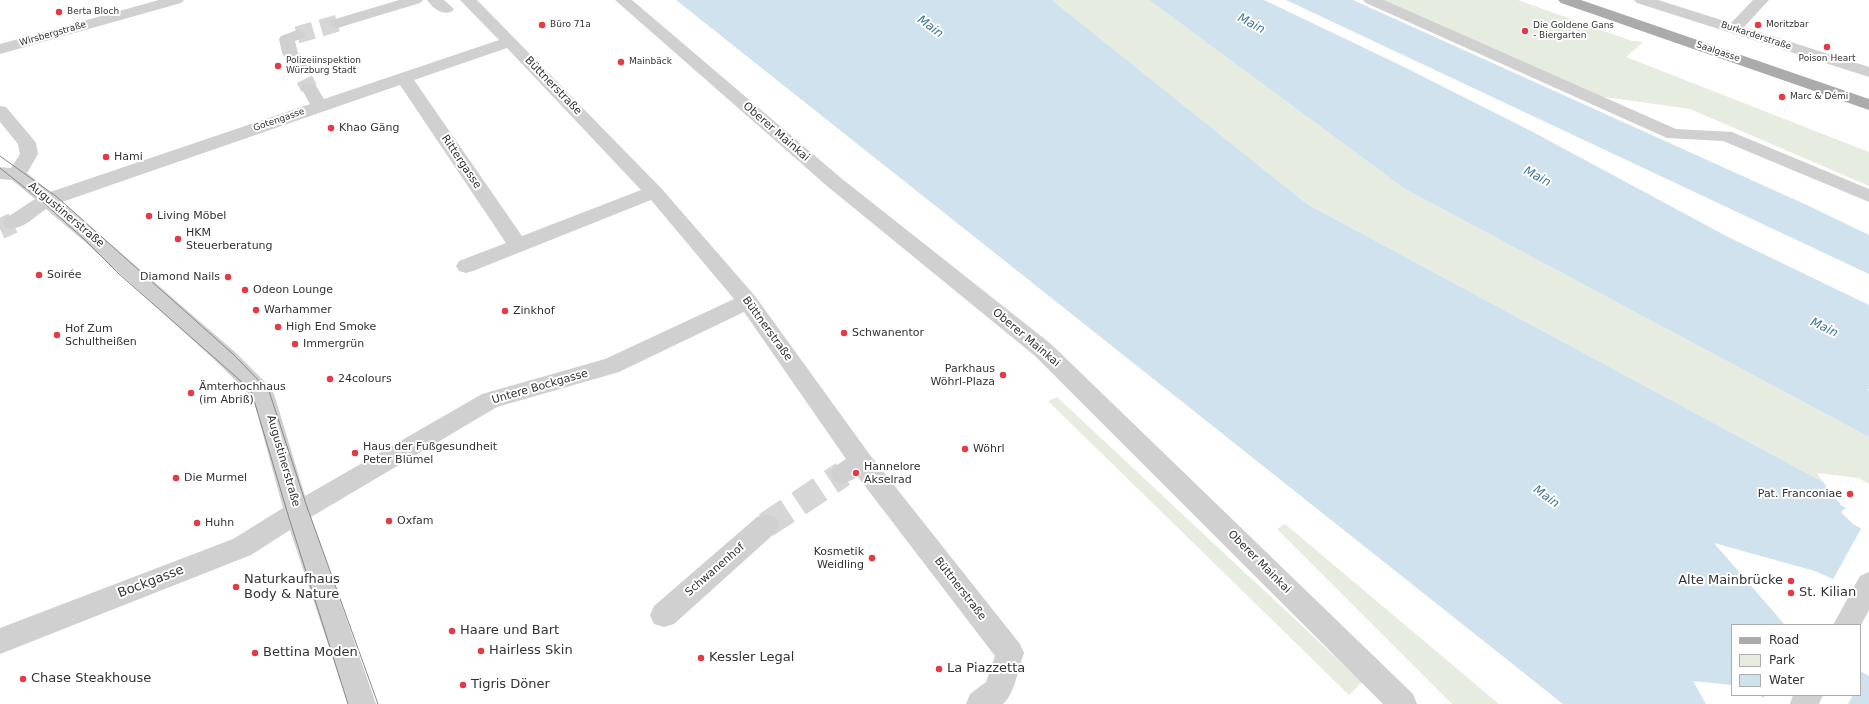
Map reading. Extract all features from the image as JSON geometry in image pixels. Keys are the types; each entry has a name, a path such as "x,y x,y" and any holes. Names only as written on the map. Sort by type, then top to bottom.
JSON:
{"main road":[{"name":"Saalgasse","path":"1566,0 1869,105"}],"street":[{"name":"Wirsbergstraße","path":"0,49 176,0"},
{"path":"338,23 415,0"},
{"name":"Büttnerstraße","path":"468,0 654,192 748,301 852,468 1010,653 989,697"},
{"name":"Oberer Mainkai","path":"622,0 834,182 1043,350 1403,704"},
{"path":"1371,0 1673,134 1726,136 1869,196"},
{"name":"Burkarderstraße","path":"1642,0 1869,72"},
{"path":"1734,29 1761,0"},
{"path":"293,57 290,53 287,38 298,35"},
{"name":"Gotengasse","path":"12,223 49,200 76,189 404,78 477,45 510,42"},
{"path":"1852,67 1869,54"},
{"name":"Rittergasse","path":"404,78 518,245"},
{"path":"309,88 320,107"},
{"name":"Augustinerstraße","path":"0,111 27,143 29,154 9,173 49,200 91,236 227,358 263,394 297,512 362,704"},
{"path":"466,266 654,192"},
{"name":"Untere Bockgasse","path":"297,512 490,400 612,366 748,301"},
{"name":"Bockgasse","path":"0,641 242,547 297,512"},
{"name":"Schwanenhof","path":"664,615 766,525"},
{"path":"1848,624 1869,584"}],"green space":[{"path":"1052,0 1149,0 1405,189 1869,437 1869,484 1858,478 1817,473 1823,482 1307,204"},
{"path":"1383,0 1518,0 1632,41 1643,42 1626,57 1869,152 1869,186 1690,109 1590,95"},
{"path":"1057,397 1362,682 1349,695 1048,401"},
{"path":"1285,524 1499,704 1452,704 1277,529"}],"water":[{"name":"Main","path":"676,0 1052,0 1307,204 1823,482 1841,505 1846,508 1841,512 1853,524 1869,533 1869,595 1815,571 1714,543 1784,624 1731,624 1731,685 1693,681 1706,704 1563,704"},
{"name":"Main","path":"1149,0 1264,0 1400,65 1531,131 1728,237 1869,305 1869,389 1867,389 1869,391 1869,437 1405,189"},
{"path":"1286,0 1353,0 1809,206 1869,235 1869,274"},
{"path":"1861,672 1869,676 1869,704 1773,704 1761,696 1861,696"}],"pier":[{"path":"1862,527 1869,531 1869,597 1832,581"},
{"path":"1765,696 1852,696 1848,704 1769,704 1763,700"}],"tunnel":[{"path":"297,35 338,23"},
{"path":"293,57 309,88"},
{"path":"0,229 13,223"},
{"path":"766,525 843,474"}],"tram line":[{"path":"0,156 57,197 233,354 269,391 307,507 378,704"},
{"path":"0,168 43,202 84,239 119,274 251,390 289,518 348,704"}],"place":[{"name":"Berta Bloch","path":"59,12"},
{"name":"Büro 71a","path":"542,25"},
{"name":"Moritzbar","path":"1758,25"},
{"name":"Die Goldene Gans - Biergarten","path":"1525,31"},
{"name":"Poison Heart","path":"1827,47"},
{"name":"Mainbäck","path":"621,62"},
{"name":"Polizeiinspektion Würzburg Stadt","path":"278,66"},
{"name":"Marc & Démi","path":"1782,97"},
{"name":"Khao Gäng","path":"331,128"},
{"name":"Hami","path":"106,157"},
{"name":"Living Möbel","path":"149,216"},
{"name":"HKM Steuerberatung","path":"178,239"},
{"name":"Soirée","path":"39,275"},
{"name":"Diamond Nails","path":"228,277"},
{"name":"Odeon Lounge","path":"245,290"},
{"name":"Warhammer","path":"256,310"},
{"name":"Zinkhof","path":"505,311"},
{"name":"High End Smoke","path":"278,327"},
{"name":"Schwanentor","path":"844,333"},
{"name":"Hof Zum Schultheißen","path":"57,335"},
{"name":"Immergrün","path":"295,344"},
{"name":"Parkhaus Wöhrl-Plaza","path":"1003,375"},
{"name":"24colours","path":"330,379"},
{"name":"Ämterhochhaus (im Abriß)","path":"191,393"},
{"name":"Wöhrl","path":"965,449"},
{"name":"Haus der Fußgesundheit Peter Blümel","path":"355,453"},
{"name":"Hannelore Akselrad","path":"856,473"},
{"name":"Die Murmel","path":"176,478"},
{"name":"Pat. Franconiae","path":"1850,494"},
{"name":"Oxfam","path":"389,521"},
{"name":"Huhn","path":"197,523"},
{"name":"Kosmetik Weidling","path":"872,558"},
{"name":"Alte Mainbrücke","path":"1791,581"},
{"name":"Naturkaufhaus Body & Nature","path":"236,587"},
{"name":"St. Kilian","path":"1791,593"},
{"name":"Haare und Bart","path":"452,631"},
{"name":"Hairless Skin","path":"481,651"},
{"name":"Bettina Moden","path":"255,653"},
{"name":"Kessler Legal","path":"701,658"},
{"name":"La Piazzetta","path":"939,669"},
{"name":"Chase Steakhouse","path":"23,679"},
{"name":"Tigris Döner","path":"463,685"}]}
